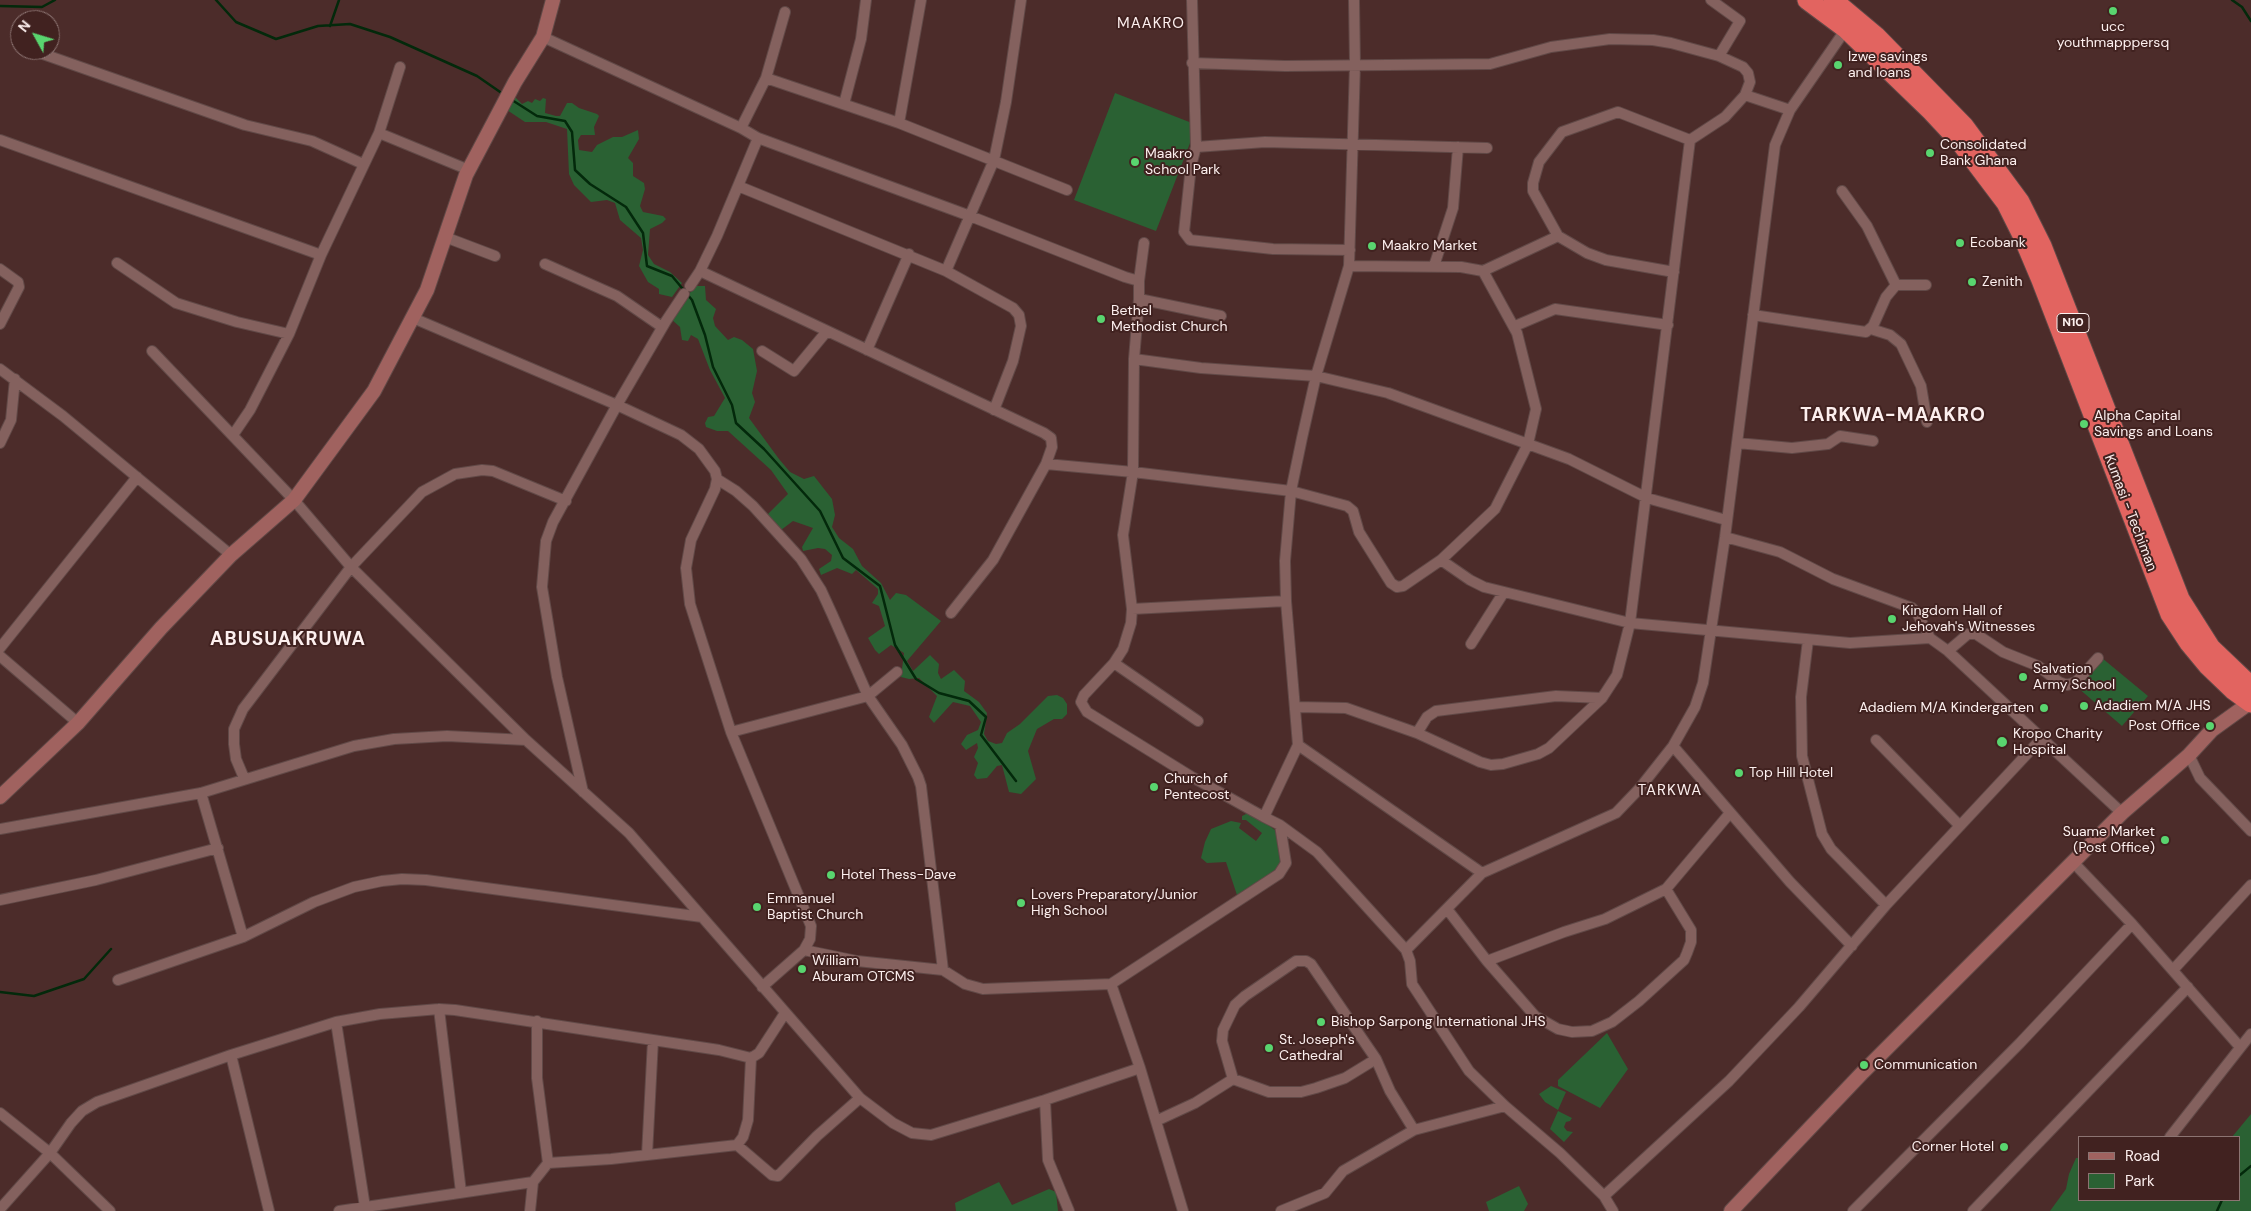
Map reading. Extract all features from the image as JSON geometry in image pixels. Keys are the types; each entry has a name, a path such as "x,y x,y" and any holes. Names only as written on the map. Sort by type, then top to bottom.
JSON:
{"highway":[{"name":"Kumasi - Techiman","path":"1808,0 1851,23 1960,142 2006,204 2022,235 2041,280 2170,614 2189,643 2208,666 2233,690 2251,702"},
{"name":"N10","path":"1833,0 1851,23 1964,126 2020,202 2045,254 2180,599 2211,648 2251,686"}],"street":[{"path":"0,797 78,724 162,628 231,555 294,500 374,391 427,290 469,170 515,82 543,37 553,0"},
{"path":"844,104 861,39 866,0"},
{"path":"899,123 921,0"},
{"path":"946,271 994,160 1006,102 1021,0"},
{"path":"1192,0 1192,63 1196,147 1191,166 1184,232 1190,240 1273,249 1350,250"},
{"path":"1264,817 1298,745 1286,600 1285,560 1291,491 1316,376 1349,266 1355,64 1354,0"},
{"path":"1711,0 1740,21 1719,56"},
{"path":"742,128 766,78 785,12"},
{"path":"1406,950 1482,873 1616,813 1639,789 1673,746 1700,693 1725,537 1775,145 1790,110 1851,23"},
{"path":"543,37 742,128 758,138 1139,281"},
{"path":"1192,63 1285,66 1490,64 1551,47 1610,39 1671,43 1719,56 1743,67 1748,73 1750,82 1745,95 1725,117 1690,140 1630,623 1617,675 1602,698 1558,742 1538,754 1503,764 1480,762 1417,734 1346,708 1296,707"},
{"path":"60,60 245,125 312,141 364,164"},
{"path":"233,435 250,410 289,334 320,256 379,133 400,66"},
{"path":"766,78 899,123 1067,190"},
{"path":"1745,95 1790,110"},
{"path":"1674,272 1606,260 1588,253 1558,236 1533,191 1533,184 1539,162 1562,132 1618,112 1690,140"},
{"path":"379,133 469,170"},
{"path":"583,792 557,677 542,588 546,541 554,522 617,405 662,327 700,271 717,236 758,138"},
{"path":"0,140 320,256"},
{"path":"1196,147 1265,142 1486,148"},
{"path":"1434,266 1453,208 1458,147"},
{"path":"738,186 908,254 946,271 1013,308 1021,320 1013,361 994,410"},
{"path":"1842,191 1867,226 1896,285"},
{"path":"1349,266 1462,267 1482,271 1558,236"},
{"path":"445,237 495,256"},
{"path":"1144,243 1139,281 1140,298 1134,359 1133,472 1124,534 1132,609 1127,639 1114,663 1084,695 1081,702 1087,712 1192,777 1280,825 1326,861 1406,950 1410,961 1412,984 1469,1070 1505,1106 1550,1144 1604,1196 1613,1211"},
{"path":"867,350 908,254"},
{"path":"117,263 176,303 236,322 289,334"},
{"path":"545,264 617,296 662,327"},
{"path":"0,269 18,282 19,287 0,324"},
{"path":"700,271 1048,435 1052,442 1046,464 993,560 951,613"},
{"path":"1046,464 1133,472 1291,491 1351,509 1359,532 1394,586 1403,586 1441,560 1495,510 1528,444 1536,409 1515,326 1482,271"},
{"path":"1753,315 1866,332 1871,329 1886,297 1896,285"},
{"path":"1896,285 1926,285"},
{"path":"1140,298 1221,316"},
{"path":"1515,326 1555,308 1668,325"},
{"path":"413,318 617,405 681,435 699,449 710,462 717,480 712,499 691,540 686,568 690,604 732,732 808,914 811,926 810,939 804,950 762,987"},
{"path":"1871,329 1890,335 1900,344 1921,386 1927,422"},
{"path":"762,351 794,371 827,331"},
{"path":"152,351 294,500 351,567 526,740 629,833 860,1098 893,1123 912,1133 930,1136 1140,1068"},
{"path":"1134,359 1201,368 1316,376 1388,393 1589,468 1647,498 1726,520"},
{"path":"0,369 137,477 231,555"},
{"path":"0,443 11,420 15,379"},
{"path":"1737,443 1792,448 1828,444 1840,436 1873,442"},
{"path":"244,778 234,751 234,729 238,718 351,567 422,492 455,474 482,470 493,471 566,501"},
{"path":"0,648 137,477"},
{"path":"717,480 736,491 753,506 801,559 821,590 868,696 902,745 921,786 943,970"},
{"path":"1725,537 1780,552 1833,580 1912,608 1917,613 1930,638 1948,651 2122,813"},
{"path":"1441,560 1477,584 1630,623 1850,643 1930,638"},
{"path":"1471,644 1504,592"},
{"path":"1132,609 1286,600"},
{"path":"1948,651 1968,634 1976,634 2003,652 2038,666 2066,685 2076,682 2098,658"},
{"path":"1808,640 1801,697 1802,756 1822,834 1831,849 1886,905"},
{"path":"0,656 78,724"},
{"path":"1114,663 1198,721"},
{"path":"732,732 868,696 897,672"},
{"path":"1417,734 1427,717 1436,711 1556,696 1602,698"},
{"path":"1731,1211 1863,1072 2122,813 2188,755 2212,730 2251,702"},
{"path":"0,829 201,793 244,778 354,746 394,739 447,736 526,740"},
{"path":"1604,1196 1729,1081 1799,1007 1886,905 2042,738"},
{"path":"1876,740 1960,826"},
{"path":"1298,745 1482,873"},
{"path":"1673,746 1790,882 1852,946"},
{"path":"2188,755 2200,778 2251,830"},
{"path":"201,793 243,938"},
{"path":"1487,961 1606,918 1666,889 1730,813"},
{"path":"804,950 857,961 943,970 965,984 982,989 1111,984 1279,874 1286,863 1280,825"},
{"path":"0,900 96,880 218,848"},
{"path":"2073,862 2174,970 2240,1047"},
{"path":"118,980 243,938 330,896 354,887 402,879 426,880 702,917"},
{"path":"2174,970 2251,885"},
{"path":"1447,909 1487,961 1544,1022 1558,1030 1572,1032 1602,1028 1639,1001 1684,960 1691,942 1691,930 1666,889"},
{"path":"1853,1211 2020,1043 2132,924"},
{"path":"1233,1079 1222,1041 1227,1017 1244,996 1301,960 1311,964 1376,1059 1390,1091 1414,1130"},
{"path":"1111,984 1140,1068 1182,1211"},
{"path":"1973,1211 2188,987"},
{"path":"0,1208 50,1154 70,1123 82,1111 97,1102 231,1055 336,1022 380,1014 440,1009 537,1021 719,1050 751,1058 759,1053 785,1013"},
{"path":"440,1009 461,1192"},
{"path":"530,1211 533,1182 548,1163 537,1078 537,1021"},
{"path":"336,1022 365,1207"},
{"path":"2171,1136 2251,1034"},
{"path":"647,1155 653,1040"},
{"path":"231,1055 269,1211"},
{"path":"548,1163 737,1145 743,1137 748,1120 751,1058"},
{"path":"1233,1079 1269,1092 1301,1092 1345,1078 1376,1059"},
{"path":"1156,1121 1195,1103 1233,1079"},
{"path":"737,1145 772,1175 778,1176 817,1136 860,1098"},
{"path":"1044,1100 1048,1160 1069,1211"},
{"path":"1281,1211 1325,1193 1343,1171 1414,1130 1505,1106"},
{"path":"0,1112 50,1154 110,1211"},
{"path":"339,1211 533,1182"}],"green space":[{"name":"Maakro School Park","path":"1115,93 1197,125 1156,231 1074,200"},
{"path":"514,96 522,104 528,101 532,103 535,99 540,101 543,98 546,99 545,113 556,116 560,116 567,103 572,103 579,108 597,114 599,116 594,127 595,135 581,135 578,140 579,150 592,152 597,145 613,137 622,137 638,130 639,139 628,158 633,163 633,176 644,183 645,189 640,206 643,212 663,216 666,219 650,229 648,255 654,264 670,272 682,283 672,297 659,294 659,289 648,282 639,266 643,250 641,238 620,220 615,203 607,200 591,202 574,185 569,174 567,129 546,122 525,122 507,110"},
{"path":"695,286 705,286 706,300 716,309 713,318 715,326 728,340 734,337 742,340 753,349 757,371 752,393 755,402 749,418 779,459 790,472 804,479 814,476 832,499 835,515 832,527 839,538 853,549 862,566 881,583 890,600 896,593 906,595 941,621 907,661 913,671 930,655 939,664 938,673 941,679 954,670 965,681 964,691 979,702 987,713 984,734 988,741 996,744 1002,743 1007,733 1020,724 1048,696 1057,695 1063,698 1067,704 1067,714 1062,719 1054,719 1037,729 1028,751 1036,779 1021,794 1009,792 1002,765 997,766 987,778 977,779 974,775 978,763 974,757 978,748 977,743 966,750 961,744 967,735 978,730 981,722 970,706 953,702 934,723 929,717 937,696 919,678 909,679 901,677 904,653 891,645 879,654 875,650 868,638 885,626 879,606 872,603 878,594 878,589 856,570 852,574 837,568 821,575 819,569 831,561 832,555 825,549 818,548 803,551 802,547 813,528 793,521 781,530 767,515 788,494 771,470 728,431 717,431 706,427 705,423 708,417 714,416 725,398 710,370 698,339 691,335 688,341 682,340 680,327 671,319"},
{"path":"2102,658 2148,696 2122,726 2077,687"},
{"path":"1248,813 1276,831 1282,862 1279,868 1273,871 1269,880 1238,898 1226,862 1207,863 1201,858 1211,829 1231,821 1241,823 1239,828 1256,841 1262,833 1246,820 1242,820 1242,816"},
{"path":"1607,1033 1628,1069 1600,1108 1558,1086 1558,1080"},
{"path":"1551,1086 1566,1092 1558,1110 1545,1102 1539,1094"},
{"path":"1558,1111 1572,1118 1566,1122 1564,1127 1567,1131 1573,1132 1564,1142 1550,1129"},
{"path":"2251,1114 2251,1211 2050,1211 2066,1189 2069,1174 2076,1158 2078,1158 2078,1201 2241,1201 2241,1136 2233,1136"},
{"path":"999,1182 1012,1205 1049,1189 1056,1192 1058,1211 956,1211 955,1203"},
{"path":"1519,1186 1528,1204 1524,1211 1489,1211 1486,1202"}],"waterway":[{"path":"0,6 42,7 55,0"},
{"path":"216,0 236,22 276,39 318,26 350,24 390,37 477,76 503,94"},
{"path":"330,26 339,0"},
{"path":"2232,0 2242,7 2251,21"},
{"path":"512,100 537,116 565,121 572,132 575,170 590,184 626,207 643,233 647,266 672,276 692,300 705,335 713,367 732,405 736,423 764,449 820,511 843,558 880,586 895,645 916,679 939,693 969,701 986,717 981,735 1016,781"},
{"path":"0,992 34,996 84,979 111,949"},
{"path":"2241,1174 2251,1166"},
{"path":"2217,1211 2222,1201"}],"place":[{"name":"ucc youthmapppersq","path":"2113,11"},
{"name":"Izwe savings and loans","path":"1838,65"},
{"name":"Consolidated Bank Ghana","path":"1930,153"},
{"name":"Maakro School Park","path":"1135,162"},
{"name":"Ecobank","path":"1960,243"},
{"name":"Maakro Market","path":"1372,246"},
{"name":"Zenith","path":"1972,282"},
{"name":"Bethel Methodist Church","path":"1101,319"},
{"name":"Alpha Capital Savings and Loans","path":"2084,424"},
{"name":"Kingdom Hall of Jehovah's Witnesses","path":"1892,619"},
{"name":"Salvation Army School","path":"2023,677"},
{"name":"Adadiem M/A JHS","path":"2084,706"},
{"name":"Adadiem M/A Kindergarten","path":"2044,708"},
{"name":"Post Office","path":"2210,726"},
{"name":"Kropo Charity Hospital","path":"2002,742"},
{"name":"Top Hill Hotel","path":"1739,773"},
{"name":"Church of Pentecost","path":"1154,787"},
{"name":"Suame Market (Post Office)","path":"2165,840"},
{"name":"Hotel Thess-Dave","path":"831,875"},
{"name":"Lovers Preparatory/Junior High School","path":"1021,903"},
{"name":"Emmanuel Baptist Church","path":"757,907"},
{"name":"William Aburam OTCMS","path":"802,969"},
{"name":"Bishop Sarpong International JHS","path":"1321,1022"},
{"name":"St. Joseph's Cathedral","path":"1269,1048"},
{"name":"Communication","path":"1864,1065"},
{"name":"Corner Hotel","path":"2004,1147"}],"district":[{"name":"MAAKRO","path":"1151,24"},
{"name":"TARKWA-MAAKRO","path":"1893,416"},
{"name":"ABUSUAKRUWA","path":"288,640"},
{"name":"TARKWA","path":"1670,791"}]}
